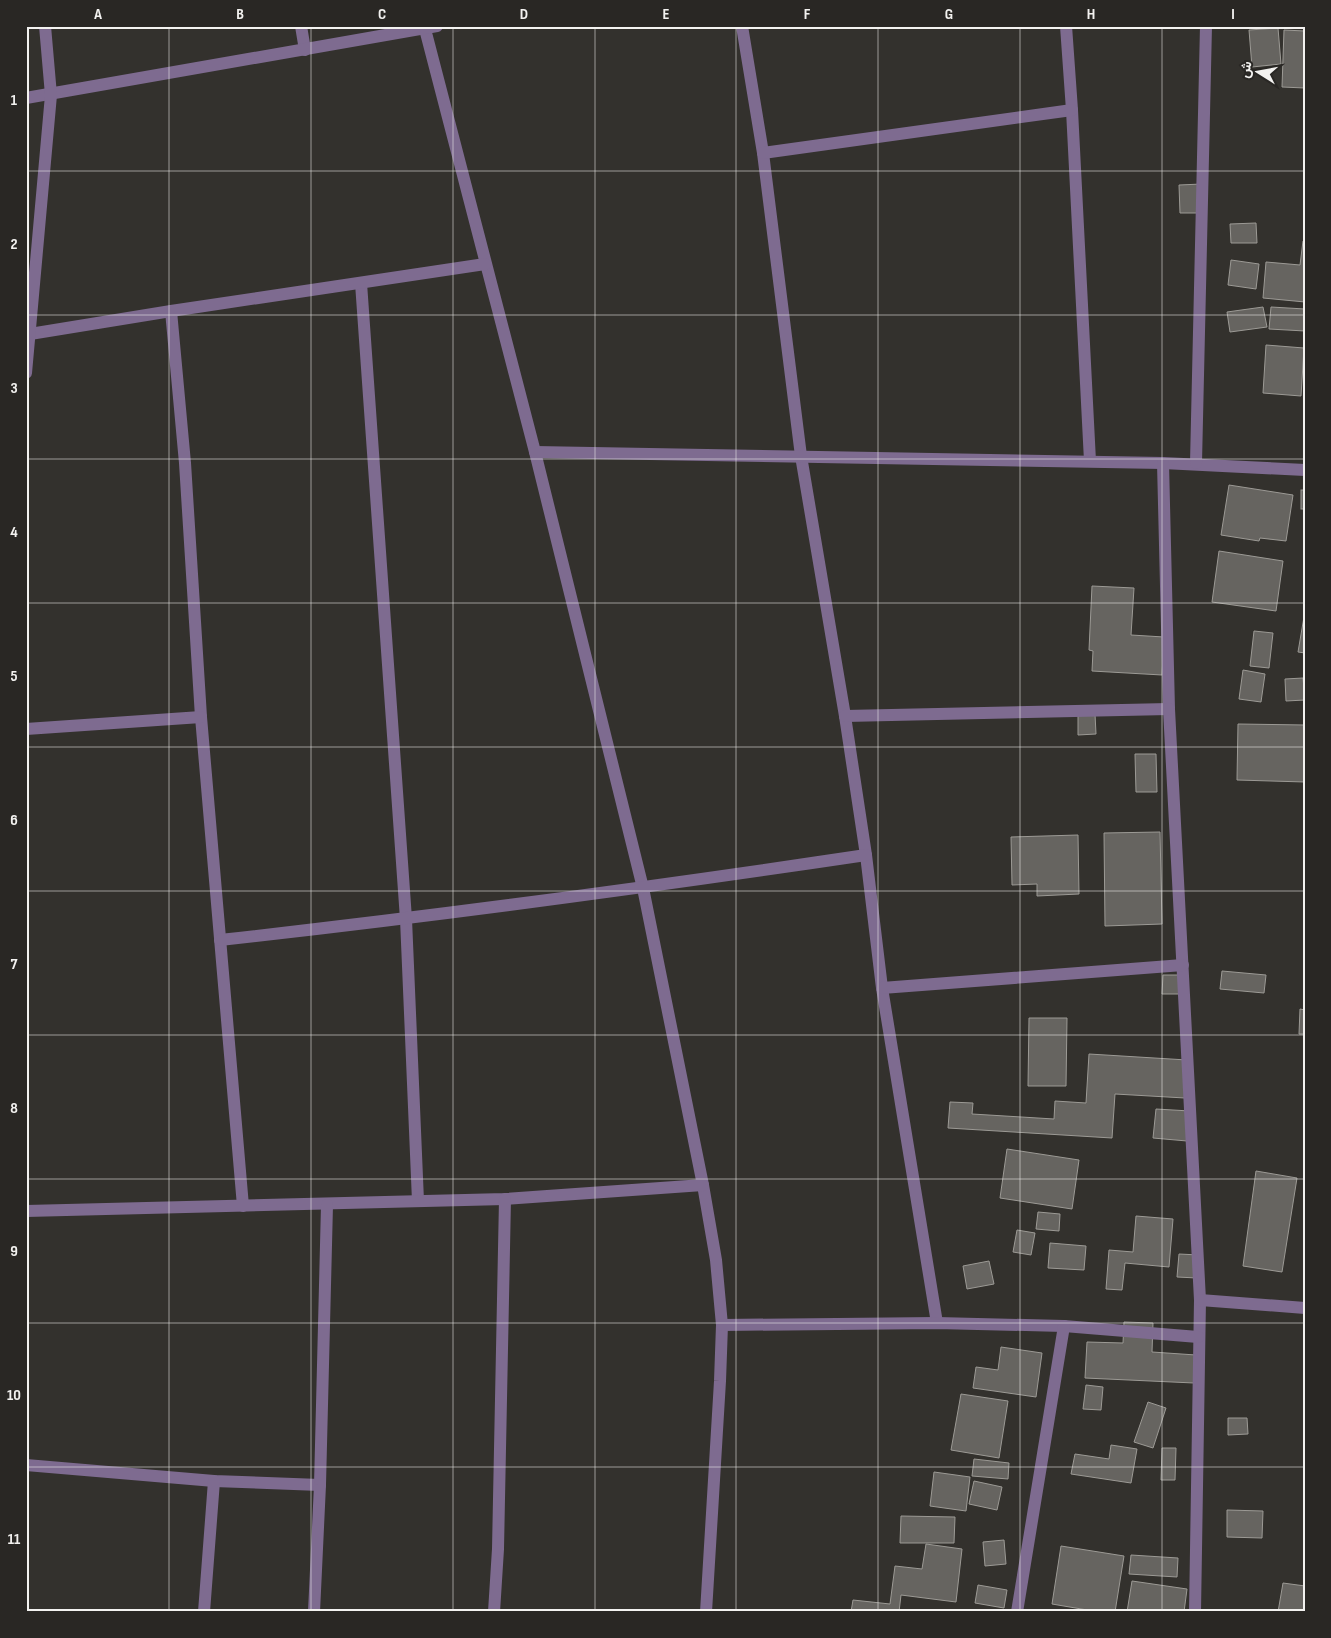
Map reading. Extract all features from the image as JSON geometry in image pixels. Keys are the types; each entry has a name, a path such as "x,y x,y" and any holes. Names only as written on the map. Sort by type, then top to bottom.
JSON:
{"street":[{"path":"26,373 51,95 45,26"},
{"path":"302,26 305,50"},
{"path":"742,26 763,153 800,456 845,716 866,855 882,988 937,1322"},
{"path":"1066,26 1090,461"},
{"path":"1196,464 1206,26"},
{"path":"26,98 431,27 485,264 535,452 643,888 703,1185 716,1260 722,1325 706,1612"},
{"path":"763,153 1072,110"},
{"path":"30,334 485,264"},
{"path":"360,283 406,919 418,1201"},
{"path":"170,311 185,463 202,717 243,1206"},
{"path":"535,452 1090,461 1305,470"},
{"path":"1164,463 1169,709 1200,1300 1195,1612"},
{"path":"845,716 1169,709"},
{"path":"26,729 202,717"},
{"path":"220,940 406,919 643,888 866,855"},
{"path":"882,988 1183,966"},
{"path":"26,1211 505,1199 703,1185"},
{"path":"494,1612 498,1549 505,1199"},
{"path":"314,1612 320,1485 327,1204"},
{"path":"1200,1300 1305,1308"},
{"path":"722,1325 937,1322 1064,1326 1198,1337"},
{"path":"1017,1612 1064,1326"},
{"path":"26,1465 214,1481 320,1485"},
{"path":"204,1612 214,1481"}],"building":[{"path":"1278,28 1281,64 1252,67 1249,30"},
{"path":"1284,30 1305,31 1305,88 1282,87"},
{"path":"1202,184 1202,213 1180,213 1179,185"},
{"path":"1256,223 1257,243 1231,243 1230,224"},
{"path":"1303,241 1305,241 1305,302 1263,298 1266,262 1300,265"},
{"path":"1231,260 1259,264 1256,289 1228,285"},
{"path":"1263,307 1267,327 1230,332 1227,312"},
{"path":"1271,307 1305,309 1305,331 1269,329"},
{"path":"1266,345 1304,348 1301,396 1263,393"},
{"path":"1229,485 1293,495 1286,541 1260,538 1259,541 1221,535"},
{"path":"1301,490 1305,490 1305,509 1301,509"},
{"path":"1219,551 1283,561 1276,611 1212,602"},
{"path":"1092,586 1134,588 1131,635 1164,637 1162,675 1092,671 1093,651 1089,650"},
{"path":"1305,611 1305,653 1298,652"},
{"path":"1254,631 1273,633 1269,668 1250,666"},
{"path":"1243,670 1265,674 1261,702 1239,699"},
{"path":"1303,678 1305,700 1286,701 1285,679"},
{"path":"1078,714 1095,714 1096,734 1078,735"},
{"path":"1238,724 1305,725 1305,782 1237,780"},
{"path":"1135,754 1156,754 1157,792 1136,792"},
{"path":"1160,832 1162,924 1105,926 1104,833"},
{"path":"1078,835 1079,894 1037,896 1037,884 1012,885 1011,837"},
{"path":"1222,971 1266,975 1264,993 1220,989"},
{"path":"1163,975 1186,975 1186,994 1162,994"},
{"path":"1300,1009 1305,1010 1305,1034 1299,1034"},
{"path":"1029,1018 1067,1018 1066,1086 1028,1086"},
{"path":"1089,1054 1187,1060 1185,1098 1115,1094 1112,1138 948,1128 950,1102 973,1103 972,1114 1054,1119 1055,1101 1086,1103"},
{"path":"1156,1109 1190,1111 1187,1141 1153,1138"},
{"path":"1007,1149 1079,1160 1072,1209 1000,1198"},
{"path":"1256,1171 1297,1178 1282,1272 1243,1266"},
{"path":"1038,1212 1060,1214 1059,1231 1036,1229"},
{"path":"1136,1216 1173,1219 1169,1267 1125,1263 1122,1290 1106,1289 1109,1250 1133,1252"},
{"path":"1017,1230 1035,1233 1031,1255 1013,1252"},
{"path":"1050,1243 1086,1246 1084,1270 1048,1268"},
{"path":"1179,1254 1199,1255 1197,1278 1177,1277"},
{"path":"989,1261 994,1284 967,1289 963,1266"},
{"path":"1124,1322 1153,1323 1152,1352 1196,1355 1194,1383 1085,1378 1087,1342 1123,1343"},
{"path":"1001,1347 1042,1353 1036,1397 973,1388 976,1367 998,1370"},
{"path":"1086,1385 1103,1387 1101,1410 1083,1409"},
{"path":"961,1394 1008,1401 999,1458 951,1450"},
{"path":"1148,1402 1166,1408 1153,1448 1134,1442"},
{"path":"1228,1418 1247,1418 1248,1434 1228,1435"},
{"path":"1111,1445 1137,1449 1131,1483 1071,1474 1075,1454 1109,1459"},
{"path":"1162,1448 1176,1448 1175,1480 1161,1480"},
{"path":"974,1459 1009,1463 1008,1479 972,1476"},
{"path":"934,1472 970,1477 966,1511 930,1506"},
{"path":"974,1481 1002,1487 997,1510 969,1504"},
{"path":"1227,1510 1263,1511 1262,1538 1227,1537"},
{"path":"901,1516 955,1517 954,1543 900,1543"},
{"path":"1004,1540 1006,1564 985,1566 983,1542"},
{"path":"926,1544 962,1549 956,1602 901,1595 899,1612 851,1612 853,1600 890,1604 895,1566 922,1569"},
{"path":"1061,1546 1124,1556 1115,1612 1099,1612 1052,1604"},
{"path":"1131,1555 1178,1558 1177,1577 1129,1574"},
{"path":"1132,1581 1187,1589 1184,1612 1127,1612"},
{"path":"1283,1583 1305,1586 1305,1612 1278,1612"},
{"path":"978,1585 1007,1590 1004,1608 975,1603"}]}
